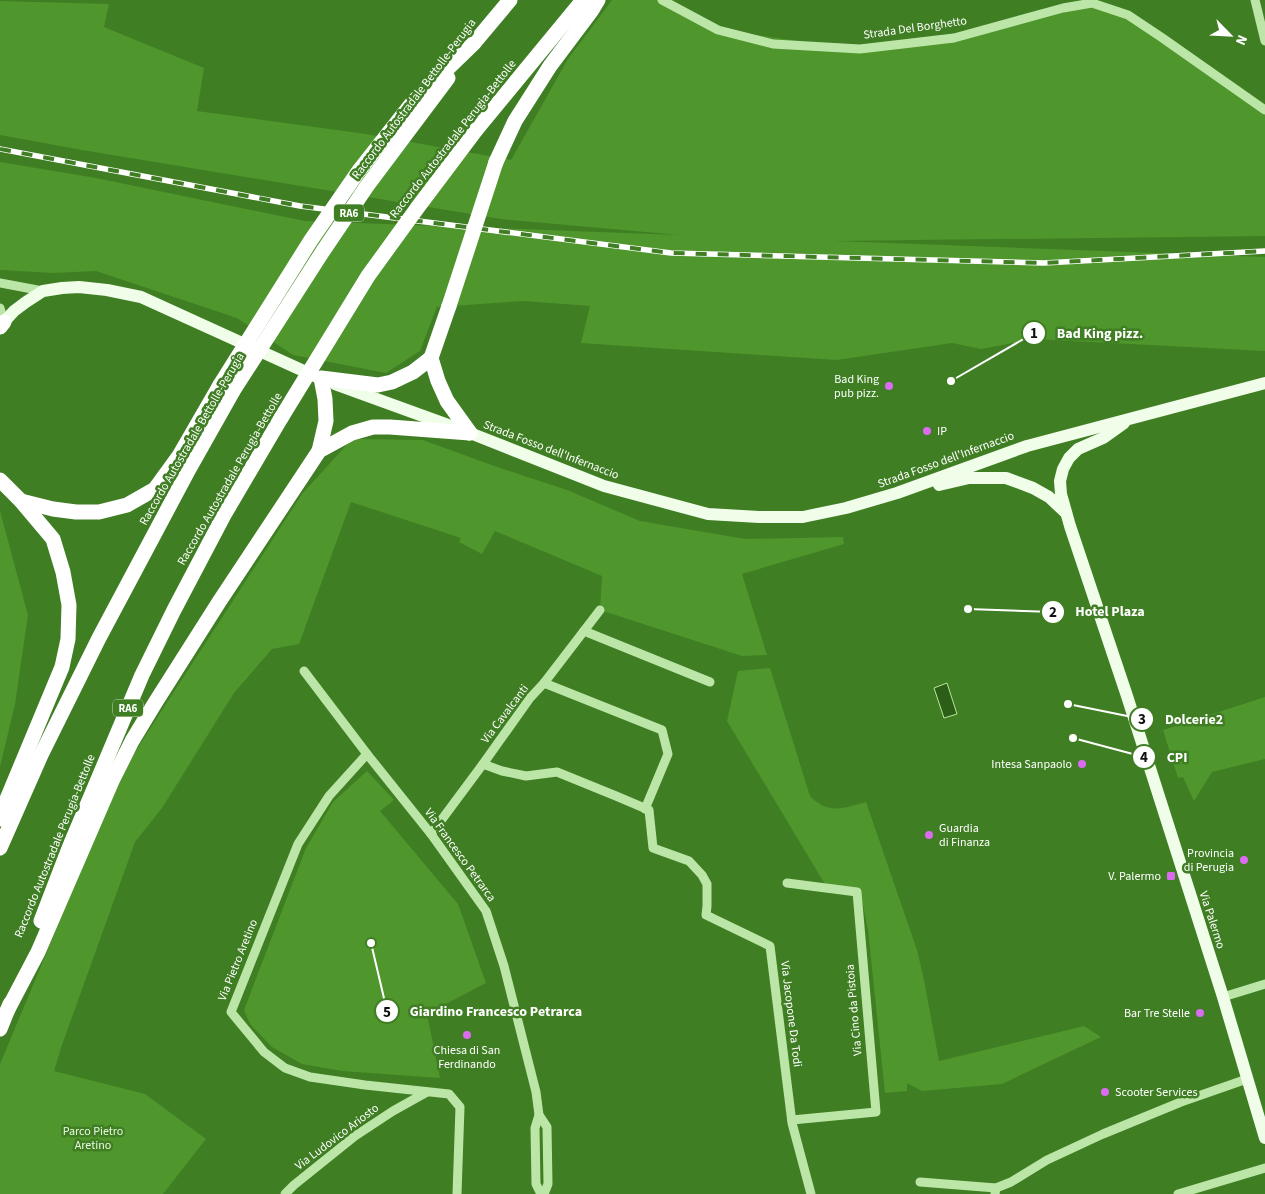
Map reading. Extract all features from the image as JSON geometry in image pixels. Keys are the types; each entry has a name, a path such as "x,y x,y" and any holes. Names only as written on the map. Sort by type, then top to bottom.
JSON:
{"highway":[{"name":"Raccordo Autostradale Bettolle-Perugia","path":"0,848 41,755 98,638 190,469 227,388 367,186 474,43 510,0"},
{"path":"6,1013 38,952 112,781 132,741 219,602 319,451 326,422 325,399 321,378 378,385 392,382 413,372 431,358 496,162 515,120 591,3"},
{"name":"Raccordo Autostradale Perugia-Bettolle","path":"0,1029 69,848 142,675 224,515 368,276 476,130 591,3"},
{"path":"431,358 447,401 470,433"},
{"path":"21,501 53,509 76,512 99,512 128,505 155,489 227,388"},
{"path":"319,451 352,433 374,427 470,433"},
{"path":"0,480 21,501 53,539 63,572 69,605 68,639 62,667 0,819"}],"main road":[{"name":"Strada Fosso dell'Infernaccio","path":"1,320 42,291 79,287 141,297 321,378 470,433 604,486 708,514 759,517 803,517 846,508 897,493 1027,446 1265,383"},
{"name":"Via Palermo","path":"1129,419 1103,438 1078,449 1063,469 1060,481 1061,494 1223,997 1265,1138"},
{"path":"897,493 969,478 1006,478 1033,488 1049,498 1066,513"}],"street":[{"name":"Strada Del Borghetto","path":"662,0 718,30 773,44 860,49 954,38 1089,2 1128,15 1265,110"},
{"path":"1255,0 1265,41"},
{"name":"Strada Fosso dell'Infernaccio","path":"0,283 42,291"},
{"name":"Via Cavalcanti","path":"431,834 484,764 530,698 544,683 600,610"},
{"path":"584,631 710,682"},
{"name":"Via Francesco Petrarca","path":"304,672 431,834 486,912 504,966 536,1092 540,1115 535,1128 536,1184 542,1194"},
{"path":"484,764 502,771 526,776 557,772 645,808 668,754 662,730 544,683"},
{"name":"Via Pietro Aretino","path":"367,754 329,796 298,844 231,1012 264,1052 285,1068 310,1077 427,1092"},
{"name":"Via Jacopone Da Todi","path":"645,808 649,810 653,848 689,861 708,884 706,915 770,946 792,1120 811,1194"},
{"name":"Via Cino da Pistoia","path":"787,882 857,892 876,1112 792,1120"},
{"path":"1223,997 1265,984"},
{"path":"920,1182 996,1191 1047,1160 1103,1134 1181,1102 1246,1079"},
{"path":"427,1092 449,1094 460,1108 457,1194"},
{"name":"Via Ludovico Ariosto","path":"285,1194 355,1136 393,1111 427,1092"},
{"path":"1178,1194 1265,1168"}],"green space":[{"path":"612,0 662,0 718,30 860,49 954,38 1092,3 1128,15 1265,110 1265,236 834,241 1265,257 1265,351 1034,339 981,349 952,343 837,360 581,343 590,306 523,301 437,307 420,351 386,373 293,355 237,318 96,271 53,273 0,270 0,162 96,178 305,221 679,235 501,219 0,135 0,1 109,4 104,27 204,68 197,111 366,134 511,160 568,59"},
{"name":"Parco Pietro Aretino","path":"352,439 423,440 567,490 640,521 745,539 843,537 844,544 742,574 767,655 742,656 600,610 602,576 495,531 482,554 459,542 461,538 351,502 299,644 272,649 234,693 162,808 135,842 54,1071 145,1094 206,1139 163,1194 0,1194 0,1064 122,772 302,494"},
{"path":"0,511 28,615 15,704 0,767"},
{"path":"770,668 810,796 823,806 830,808 843,808 866,802 917,950 939,1061 1084,1026 1101,1037 1002,1084 922,1091 907,1083 907,1091 885,1093 868,930 860,890 826,886 727,721 738,671"},
{"path":"1265,697 1265,759 1212,772 1194,801 1183,777 1178,778 1163,730"},
{"path":"367,771 394,800 380,811 458,904 486,983 427,1014 440,1078 342,1071 302,1064 272,1047 250,1024 244,1010 306,848 333,802"}],"shaded area":[{"path":"947,683 957,714 944,718 934,688"}],"railway":[{"path":"0,149 300,206 671,253 1044,263 1265,251"}],"place":[{"name":"Bad King pizz.","path":"951,381"},
{"name":"Bad King pub pizz.","path":"889,386"},
{"name":"IP","path":"927,431"},
{"name":"Hotel Plaza","path":"968,609"},
{"name":"Dolcerie2","path":"1068,704"},
{"name":"CPI","path":"1073,738"},
{"name":"Intesa Sanpaolo","path":"1082,764"},
{"name":"Guardia di Finanza","path":"929,835"},
{"name":"Provincia di Perugia","path":"1244,860"},
{"name":"V. Palermo","path":"1171,876"},
{"name":"Giardino Francesco Petrarca","path":"371,943"},
{"name":"Bar Tre Stelle","path":"1200,1013"},
{"name":"Chiesa di San Ferdinando","path":"467,1035"},
{"name":"Scooter Services","path":"1105,1092"}]}
